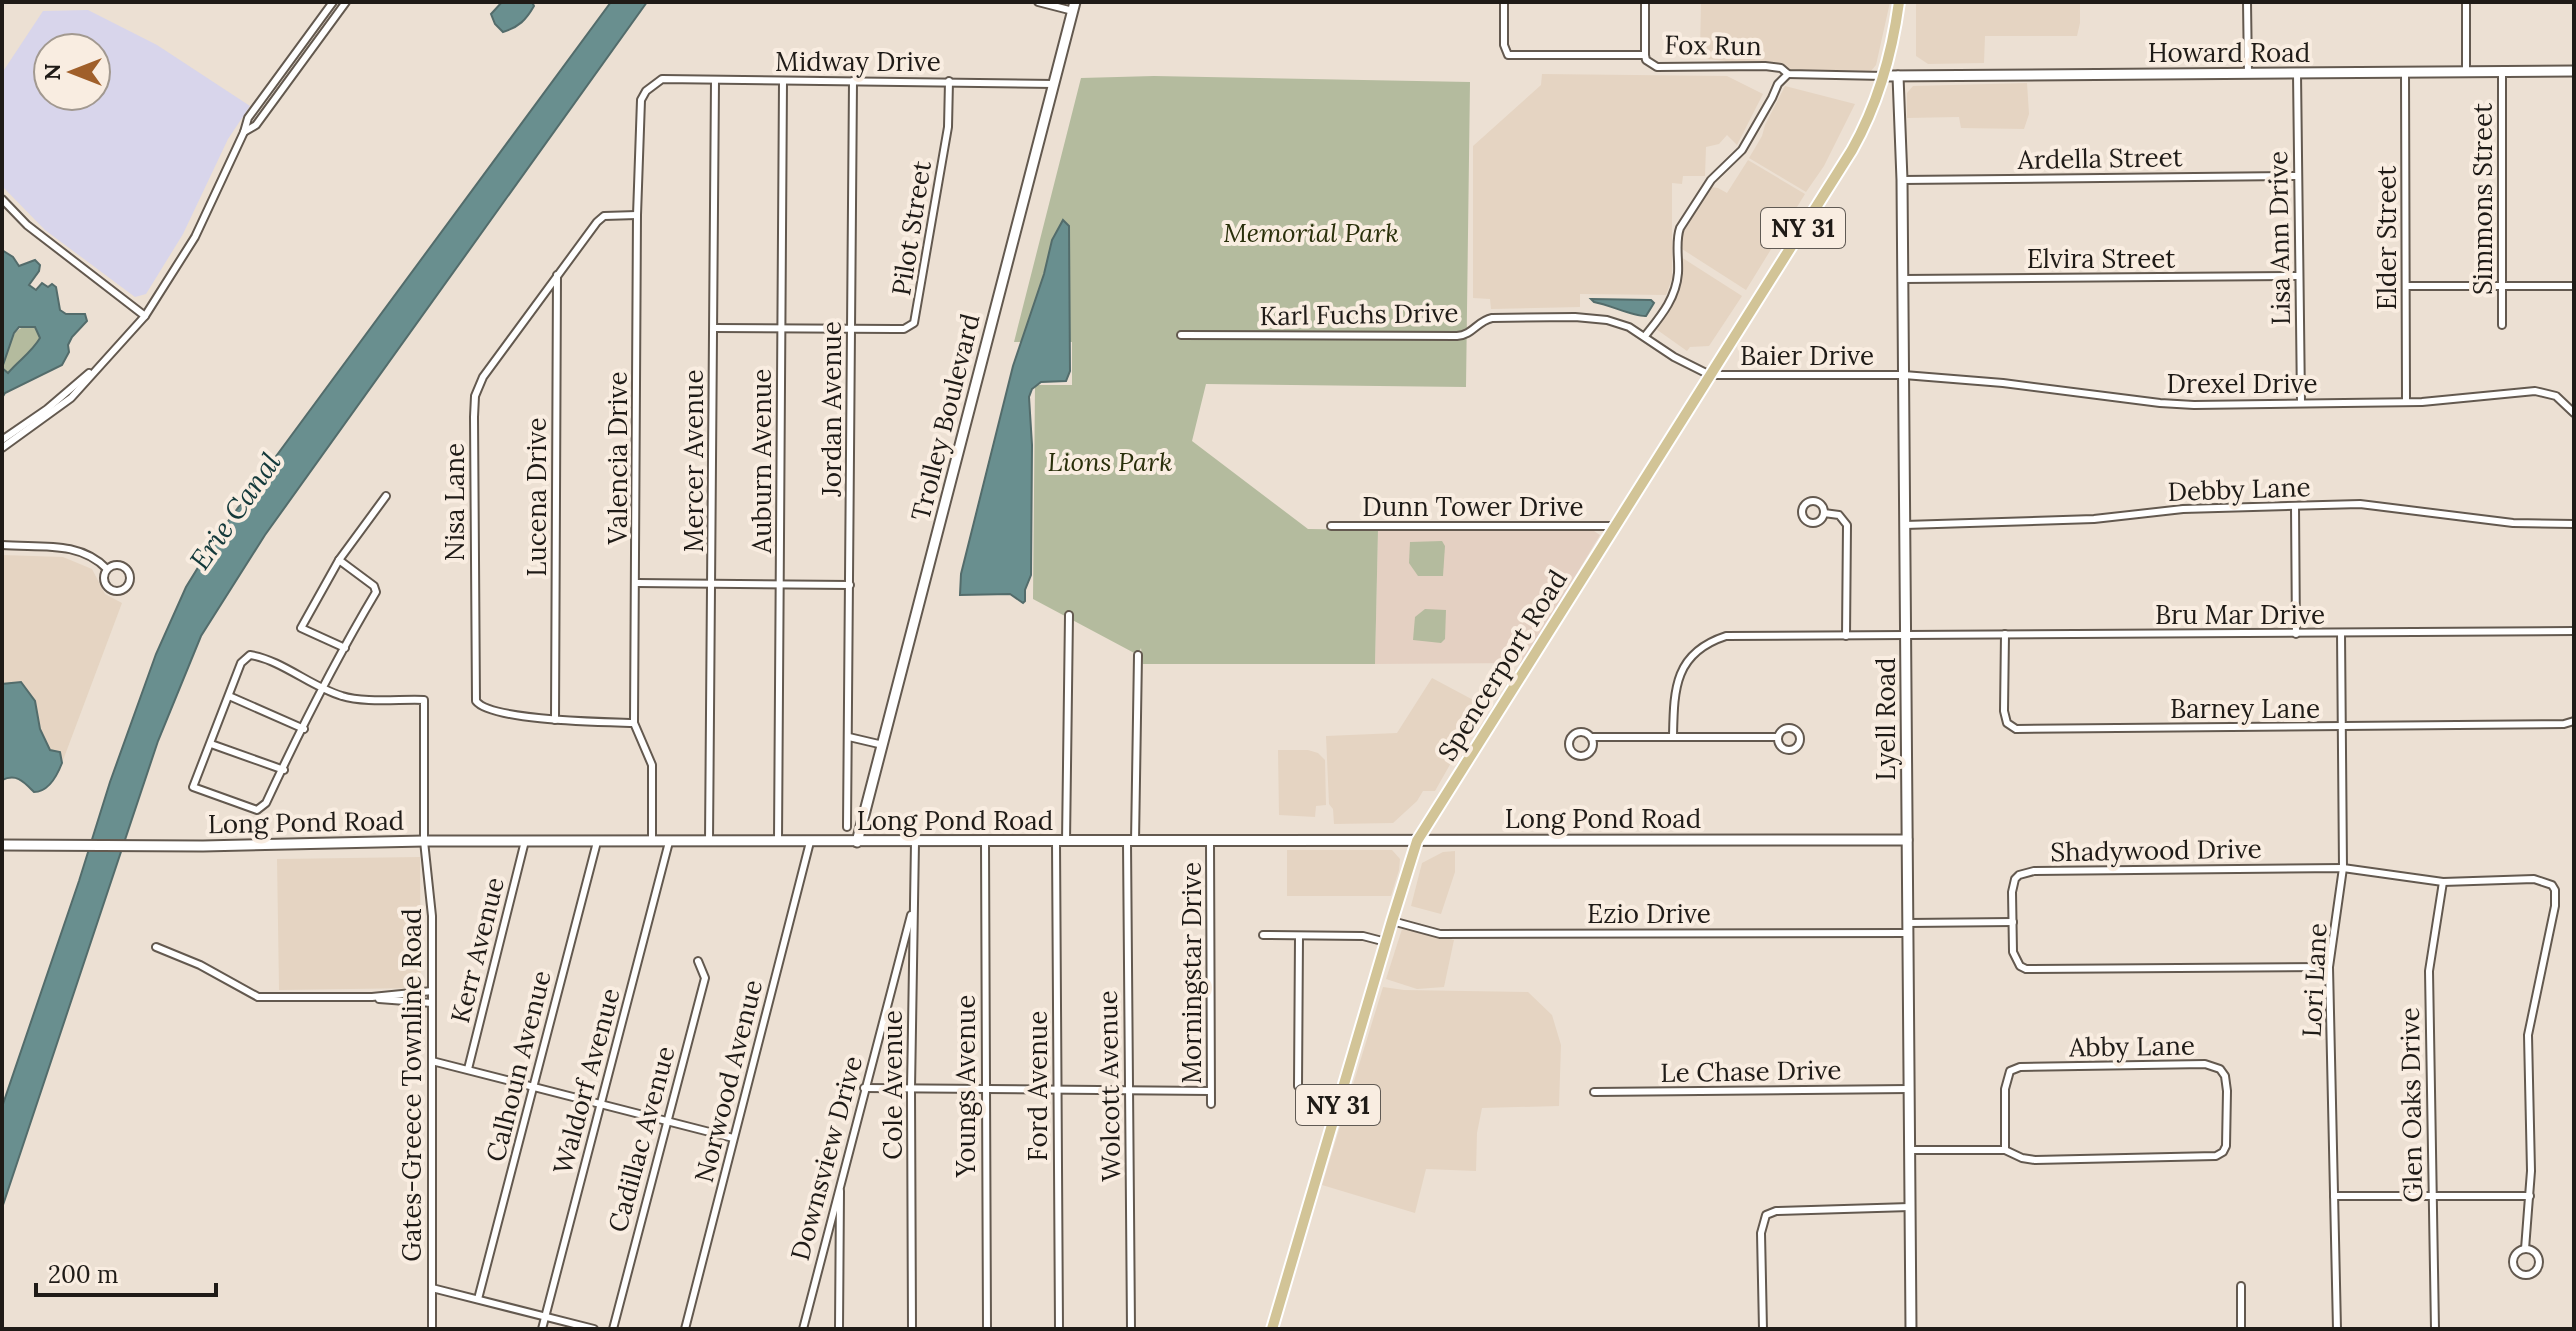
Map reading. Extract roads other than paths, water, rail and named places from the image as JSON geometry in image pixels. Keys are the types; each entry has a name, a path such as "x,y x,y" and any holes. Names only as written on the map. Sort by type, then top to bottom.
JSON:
{"main road":[{"name":"NY 31","path":"1884,76 1899,2"},
{"name":"Spencerport Road","path":"1272,1329 1417,841 1852,150 1866,126 1884,76"}],"street":[{"path":"2,448 71,398 145,316 204,219 248,118 333,2"},
{"path":"244,132 256,125 346,2"},
{"path":"1038,2 1074,6"},
{"path":"1504,2 1504,45 1508,55 1645,55"},
{"name":"Fox Run","path":"1645,2 1645,55 1646,60 1657,67 1774,67 1788,74 1884,76"},
{"path":"2247,2 2248,73"},
{"path":"2466,2 2466,72"},
{"name":"Trolley Boulevard","path":"857,842 1074,6"},
{"name":"Howard Road","path":"1884,76 2574,71"},
{"name":"Simmons Street","path":"2502,72 2502,325"},
{"name":"Lisa Ann Drive","path":"2297,73 2301,402"},
{"name":"Elder Street","path":"2405,73 2406,402"},
{"path":"1645,336 1673,297 1678,276 1680,228 1711,180 1742,150 1778,84 1788,74"},
{"name":"Lyell Road","path":"1898,76 1902,180 1911,1329"},
{"name":"Lyell Road","path":"1901,108 1904,90 1917,76"},
{"name":"Midway Drive","path":"662,79 1054,84"},
{"name":"Valencia Drive","path":"652,842 652,765 634,723 637,215 639,108 646,91 662,79"},
{"name":"Mercer Avenue","path":"709,843 715,80"},
{"name":"Auburn Avenue","path":"778,842 783,81"},
{"name":"Jordan Avenue","path":"847,827 853,81"},
{"name":"Pilot Street","path":"714,328 909,327 916,318 948,127 949,81"},
{"name":"Ardella Street","path":"1902,180 2298,176"},
{"path":"2,199 27,225 145,316"},
{"name":"Nisa Lane","path":"634,723 555,720 486,709 476,701 474,417 475,396 483,377 597,222 604,216 637,215"},
{"name":"Lucena Drive","path":"555,720 557,275"},
{"name":"Elvira Street","path":"1903,279 2299,276"},
{"path":"2406,286 2574,286"},
{"name":"Karl Fuchs Drive","path":"1181,335 1462,336 1492,318 1575,317 1617,323 1710,375"},
{"path":"2,440 47,409 104,361"},
{"name":"Baier Drive","path":"1710,375 1904,375"},
{"name":"Drexel Drive","path":"1904,375 2003,383 2160,403 2273,405 2406,402 2535,391 2556,396 2574,413"},
{"path":"345,648 301,628 339,560 386,496"},
{"name":"Debby Lane","path":"1905,525 2019,523 2183,509 2360,504 2513,523 2574,524"},
{"path":"2295,506 2296,634"},
{"path":"1824,513 1839,515 1847,525 1846,636"},
{"name":"Dunn Tower Drive","path":"1331,526 1615,526"},
{"path":"2,545 76,549 96,558 107,569"},
{"path":"324,689 250,655 241,663 193,787 247,808 262,809 376,592 374,586 339,560"},
{"path":"118,565 126,569 130,576 125,588 113,591 106,586 103,578 107,569 118,565"},
{"path":"637,583 850,585"},
{"name":"Ford Avenue","path":"1059,1329 1057,1090 1069,615"},
{"name":"Bru Mar Drive","path":"1673,736 1676,683 1687,664 1704,646 1736,635 2574,631"},
{"name":"Lori Lane","path":"2337,1329 2329,967 2343,868 2341,633"},
{"name":"Barney Lane","path":"2005,634 2004,711 2007,723 2016,729 2564,724 2574,721"},
{"name":"Wolcott Avenue","path":"1131,1329 1131,842 1138,655"},
{"name":"Gates-Greece Townline Road","path":"324,689 344,697 424,700 424,841 432,916 432,1329"},
{"path":"229,696 304,729"},
{"path":"849,737 883,745"},
{"path":"1591,737 1777,737"},
{"path":"211,744 284,770"},
{"name":"Long Pond Road","path":"2,845 424,841 1907,840"},
{"name":"Kerr Avenue","path":"468,1069 525,841"},
{"name":"Morningstar Drive","path":"1210,841 1211,1104"},
{"name":"Calhoun Avenue","path":"478,1299 597,842"},
{"name":"Waldorf Avenue","path":"542,1329 669,842"},
{"name":"Norwood Avenue","path":"685,1329 810,842"},
{"name":"Cole Avenue","path":"912,1329 911,1089 915,842"},
{"name":"Youngs Avenue","path":"985,842 987,1329"},
{"name":"Shadywood Drive","path":"2329,967 2026,969 2020,966 2013,952 2013,884 2025,872 2343,868 2443,882 2541,880 2552,885 2555,906 2528,1035 2530,1196"},
{"name":"Glen Oaks Drive","path":"2435,1329 2429,971 2443,882"},
{"name":"Downsview Drive","path":"803,1329 914,904"},
{"name":"Ezio Drive","path":"1392,921 1440,934 1908,928"},
{"path":"1908,928 2013,922"},
{"path":"1263,935 1363,936 1386,942"},
{"path":"1299,936 1298,1086 1311,1099 1338,1105"},
{"path":"156,947 191,961 258,997 372,997 432,991"},
{"name":"Cadillac Avenue","path":"613,1329 705,978 698,961"},
{"path":"372,997 391,1002 432,1003"},
{"path":"432,1061 733,1138"},
{"name":"Abby Lane","path":"1910,1150 2005,1150 2035,1160 2216,1156 2223,1152 2227,1137 2225,1076 2214,1065 2205,1064 2020,1067 2010,1071 2006,1079 2005,1150"},
{"path":"864,1088 1210,1091"},
{"name":"Le Chase Drive","path":"1594,1092 1909,1089"},
{"path":"839,1329 840,1180"},
{"path":"2334,1196 2530,1196 2525,1249"},
{"path":"1763,1329 1761,1233 1766,1215 1776,1211 1910,1207"},
{"path":"2525,1249 2535,1253 2539,1262 2536,1270 2529,1274 2519,1273 2514,1266 2515,1255 2525,1249"},
{"path":"2241,1286 2241,1329"},
{"path":"432,1288 594,1329"}],"water":[{"path":"502,2 532,2 534,6 522,22 503,32 491,14"},
{"path":"611,2 647,2 265,535 201,636 158,741 2,1208 2,1107 110,782 156,654 186,587 218,535"},
{"path":"1063,220 1069,226 1070,371 1066,381 1041,382 1032,389 1029,397 1032,445 1031,575 1025,590 1025,601 1023,603 1010,594 960,595 961,574 1013,366 1044,274 1052,240"},
{"path":"2,250 13,257 19,266 35,260 40,265 39,271 29,285 36,290 42,283 48,287 52,284 56,287 60,310 66,314 85,314 87,321 72,337 62,365 5,393 2,398 2,368","holes":["19,327 35,327 40,338 33,348 8,373 2,368 14,333"]},
{"path":"1591,299 1651,300 1654,303 1646,316 1641,316"},
{"path":"21,682 35,701 40,729 50,750 60,752 62,763 48,786 34,792 16,778 2,780 2,684"}],"park label":[{"name":"Memorial Park","path":"1311,232"},
{"name":"Lions Park","path":"1110,461"}],"water label":[{"name":"Erie Canal","path":"235,511"}]}
